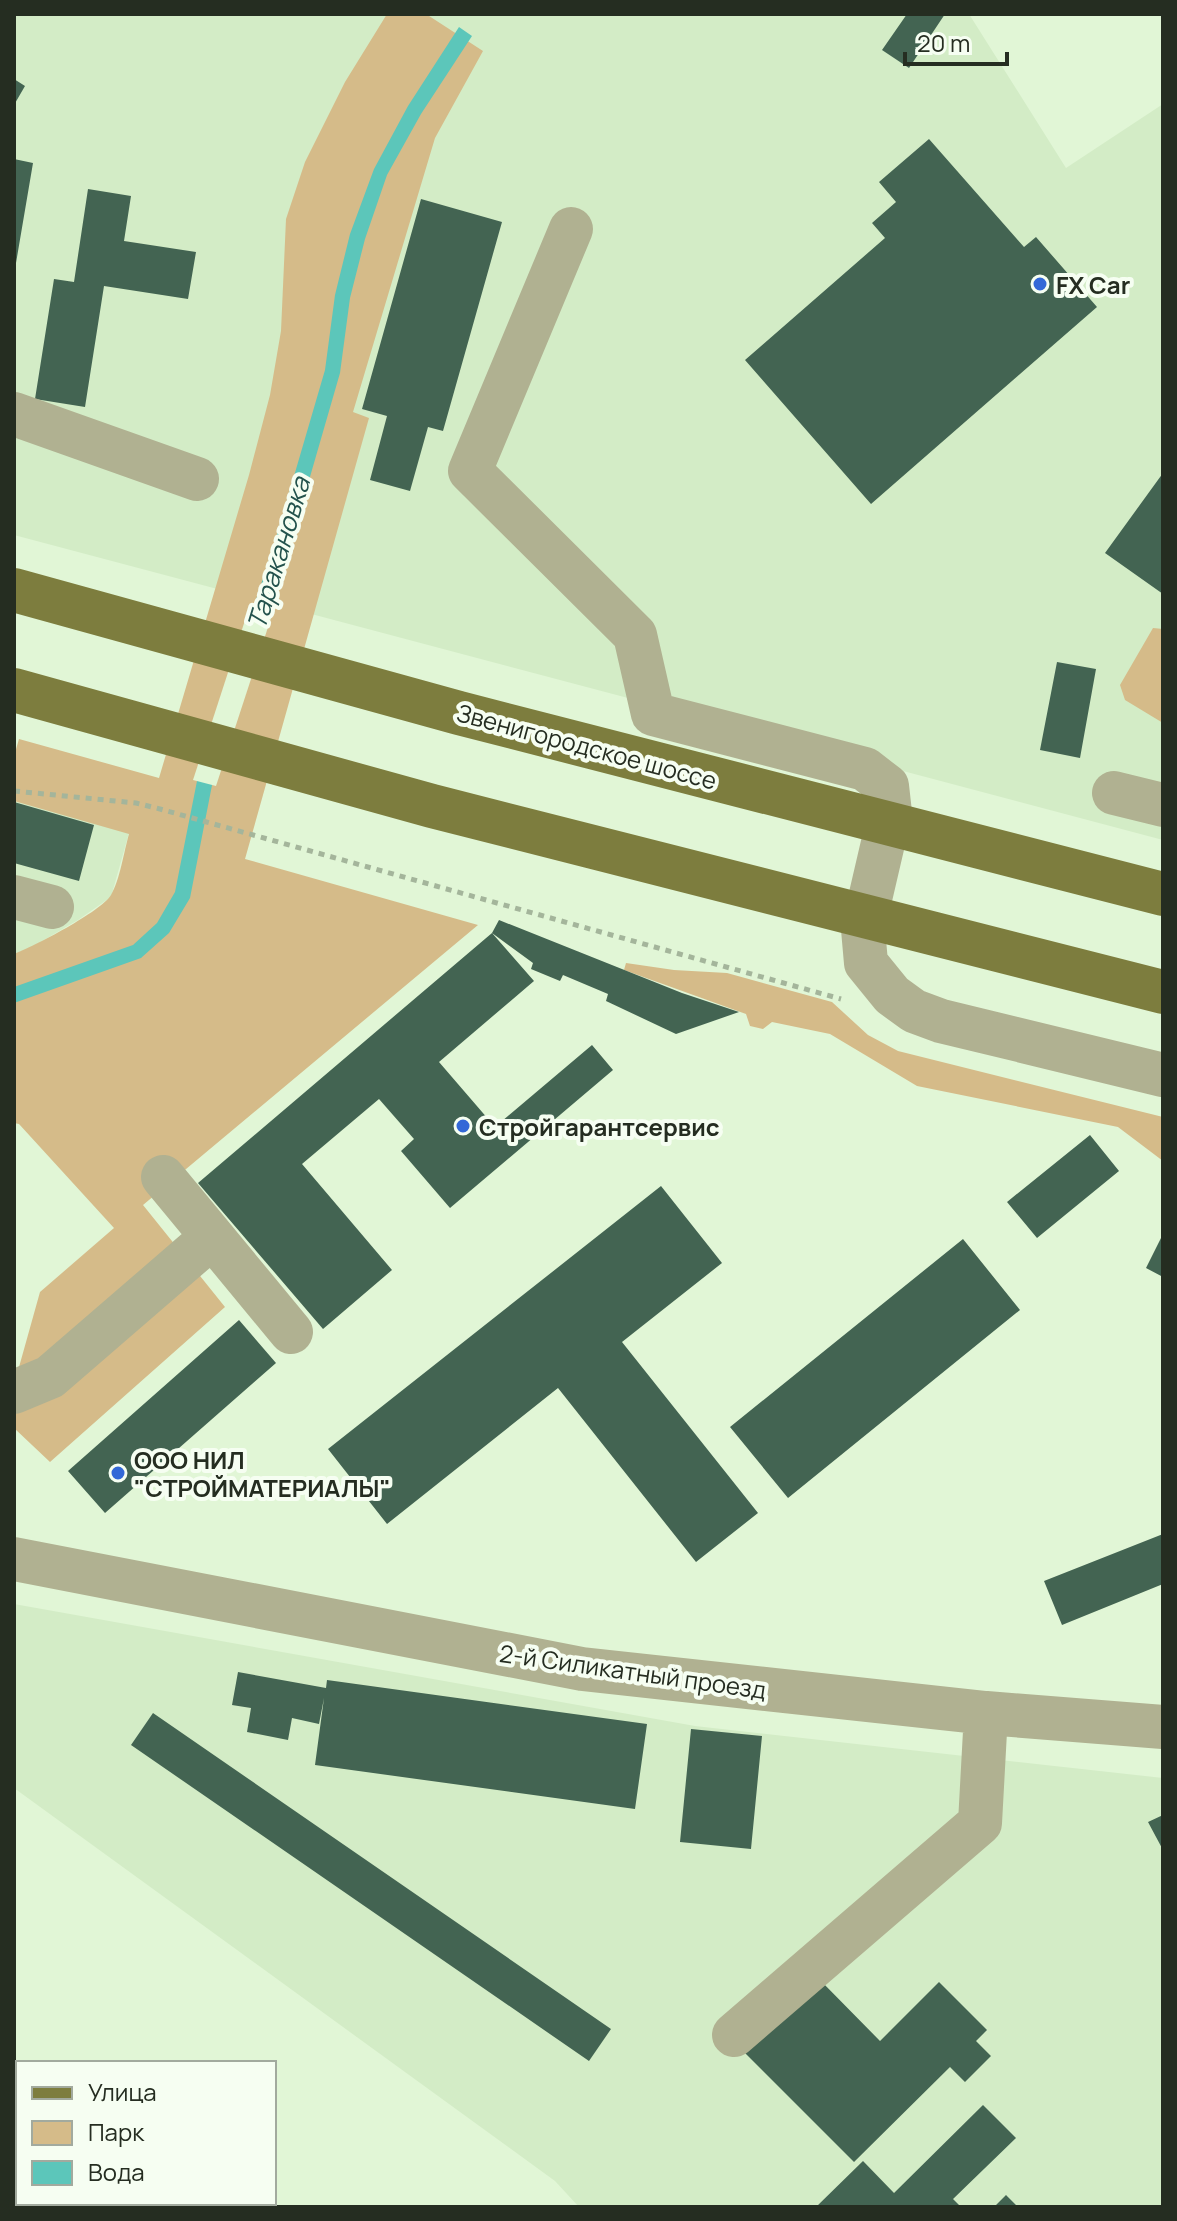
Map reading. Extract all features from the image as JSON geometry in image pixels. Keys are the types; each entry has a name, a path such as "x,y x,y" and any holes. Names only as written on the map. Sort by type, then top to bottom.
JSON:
{"main road":[{"name":"Звенигородское шоссе","path":"14,590 459,713 1163,894"},
{"path":"14,690 432,806 1163,992"}],"street":[{"path":"571,229 470,471 635,635 653,714 865,769 887,786 890,813 863,929 866,963 892,995 914,1011 941,1021 1163,1075"},
{"path":"14,414 197,479"},
{"path":"1114,793 1163,805"},
{"path":"163,1177 291,1332"},
{"path":"14,1392 50,1377 212,1237"},
{"name":"2-й Силикатный проезд","path":"14,1559 582,1669 986,1713 1163,1727"},
{"path":"734,2035 980,1823 986,1713"}],"path":[{"path":"14,791 136,803 160,809 839,997 846,1004"}],"shaded area":[{"path":"14,14 969,14 1066,168 1163,104 1163,840 14,535"},
{"path":"14,801 129,833 111,897 78,920 14,954"},
{"path":"14,1604 695,1726 1163,1778 1163,2207 579,2207 555,2181 14,1788"}],"green space":[{"path":"387,14 426,14 483,51 435,138 353,412 369,418 245,859 478,925 143,1205 225,1307 50,1462 14,1428 14,1385 40,1292 114,1228 19,1124 14,1123 14,954 66,928 105,902 117,882 129,834 14,801 14,756 19,739 159,778 270,395 281,331 286,219 305,162 345,82"},
{"path":"1153,628 1163,629 1163,723 1125,700 1120,685"},
{"path":"626,963 727,973 832,1002 868,1035 898,1051 1163,1117 1163,1161 1118,1127 917,1086 830,1034 772,1022 763,1029 750,1026 746,1014 624,970"}],"water":[{"name":"Таракановка","path":"459,27 472,36 421,114 387,175 365,239 350,298 340,373 288,553 213,780 190,898 169,933 141,958 14,1003 14,987 133,945 157,923 175,892 198,776 273,548 325,370 335,295 350,234 374,169 408,106"}],"pier":[{"path":"249,608 272,615 216,786 193,780"}],"building":[{"path":"907,14 945,14 909,68 882,50"},
{"path":"14,79 25,86 14,105"},
{"path":"929,139 1024,247 1036,237 1097,307 871,504 745,360 885,238 872,223 896,202 879,182"},
{"path":"14,159 33,163 16,263 14,263"},
{"path":"88,189 131,196 124,241 196,252 188,299 104,286 85,407 35,399 54,279 74,282"},
{"path":"421,199 502,222 443,431 428,427 410,491 370,480 387,416 362,409"},
{"path":"1163,473 1163,594 1105,553"},
{"path":"1057,662 1096,669 1080,758 1040,750"},
{"path":"14,802 94,825 79,881 14,863"},
{"path":"499,920 682,993 739,1012 676,1034 606,1001 608,994 563,975 560,981 531,969 533,963 492,933"},
{"path":"492,933 534,981 439,1062 495,1127 592,1045 613,1070 450,1208 401,1151 414,1139 379,1099 302,1164 392,1270 323,1329 198,1183"},
{"path":"1090,1135 1119,1171 1037,1238 1007,1202"},
{"path":"661,1186 722,1263 622,1342 758,1513 696,1562 558,1388 387,1524 328,1449"},
{"path":"1163,1234 1163,1277 1146,1268"},
{"path":"963,1239 1020,1310 788,1498 730,1427"},
{"path":"239,1320 276,1363 105,1513 68,1471"},
{"path":"1163,1534 1163,1584 1062,1625 1044,1581"},
{"path":"238,1672 326,1688 327,1680 647,1724 635,1809 315,1765 324,1698 319,1724 292,1718 288,1740 247,1732 251,1708 232,1705"},
{"path":"153,1713 611,2029 589,2061 131,1745"},
{"path":"691,1729 762,1736 751,1849 680,1842"},
{"path":"1163,1815 1163,1850 1148,1822"},
{"path":"819,1979 880,2041 939,1982 987,2030 976,2041 991,2056 965,2082 950,2067 854,2162 745,2053"},
{"path":"983,2105 1016,2138 953,2199 961,2207 816,2207 863,2161 894,2193"},
{"path":"1006,2195 1018,2207 994,2207"}],"place":[{"name":"FX Car","path":"1040,284"},
{"name":"Стройгарантсервис","path":"463,1126"},
{"name":"ООО НИЛ \"СТРОЙМАТЕРИАЛЫ\"","path":"118,1473"}]}
